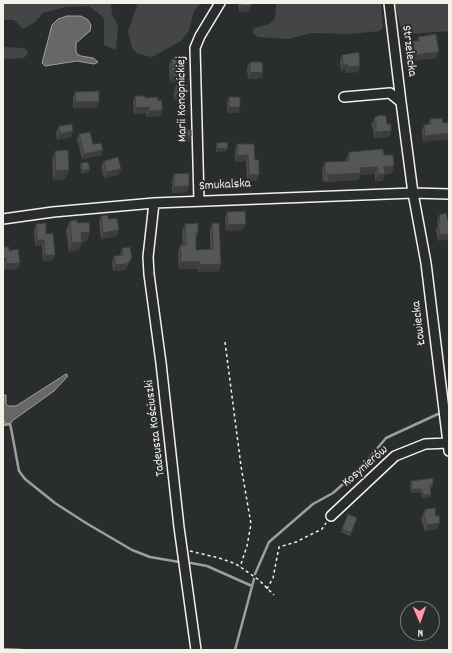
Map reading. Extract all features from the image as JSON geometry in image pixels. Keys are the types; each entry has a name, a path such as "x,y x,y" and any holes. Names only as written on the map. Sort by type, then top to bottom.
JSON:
{"street":[{"name":"Marii Konopnickiej","path":"199,201 195,48 200,36 220,3"},
{"name":"Strzelecka","path":"389,3 413,193"},
{"path":"344,97 390,94 401,102"},
{"name":"Smukalska","path":"3,219 154,203 413,193 449,194"},
{"name":"Łowiecka","path":"413,193 426,263 448,447"},
{"name":"Tadeusza Kościuszki","path":"154,203 148,257 148,274 161,363 196,650"},
{"name":"Kosynierów","path":"331,516 396,456 425,444 448,447"}],"path":[{"path":"225,342 241,466 251,524 248,546 240,567"},
{"path":"267,589 273,578 279,546 296,542 322,529 331,516"},
{"path":"183,549 219,558 240,567 254,576 274,595"}],"shaded area":[{"path":"3,3 111,3 112,14 118,25 116,50 104,45 104,18 89,6 65,7 43,13 35,22 23,29 14,20 3,20"},
{"path":"136,3 201,3 194,11 189,31 181,41 152,57 138,54 132,48 128,31 137,6"},
{"path":"279,3 381,3 383,27 380,31 351,34 311,33 288,39 258,37 252,32 254,28 269,24 275,19 276,5"},
{"path":"395,3 449,3 449,31 409,34 402,33"},
{"path":"67,16 81,16 88,20 91,25 90,31 76,43 76,51 77,54 81,56 93,58 98,62 94,64 77,61 45,66 42,63 52,25 58,19"},
{"path":"3,47 25,48 28,53 24,58 3,59"},
{"path":"66,374 68,376 54,391 12,421 10,425 5,423 3,419 3,395 6,395 6,404 8,406 16,406"}],"building":[{"path":"240,3 251,3 251,6 241,6"},
{"path":"436,34 439,52 415,55 413,41 419,41 418,37"},
{"path":"359,52 360,66 348,67 348,65 343,65 342,55"},
{"path":"172,59 179,59 179,62 182,62 180,76 172,76"},
{"path":"250,62 262,62 263,72 250,73"},
{"path":"187,84 187,94 176,95 176,85"},
{"path":"99,91 99,102 75,102 75,92"},
{"path":"135,96 145,96 145,98 158,97 158,101 162,100 162,110 149,111 149,107 136,108"},
{"path":"229,97 240,97 240,107 229,107"},
{"path":"380,115 386,116 387,124 391,124 391,131 376,132 376,122 374,120 375,117"},
{"path":"442,118 443,123 448,122 449,133 425,136 424,125 431,124 430,119"},
{"path":"72,124 73,131 60,134 59,126"},
{"path":"180,130 191,130 191,136 181,137"},
{"path":"90,132 93,144 101,143 103,150 84,154 79,134"},
{"path":"227,142 228,148 217,149 217,143"},
{"path":"237,144 254,144 255,160 259,160 259,175 249,175 248,155 237,156"},
{"path":"383,149 384,155 393,155 394,166 384,167 385,174 378,174 377,167 360,168 361,173 325,174 325,162 349,161 349,152"},
{"path":"68,150 69,170 56,171 55,151"},
{"path":"118,157 121,169 106,172 104,161"},
{"path":"88,162 90,169 83,171 81,163"},
{"path":"189,173 189,186 174,187 174,174"},
{"path":"245,211 246,224 228,225 227,212"},
{"path":"446,213 449,225 449,234 440,235 438,224 440,223 439,215"},
{"path":"108,215 108,219 117,218 119,230 103,233 101,216"},
{"path":"77,220 77,223 89,222 90,232 81,233 82,242 72,243 70,221"},
{"path":"46,223 46,234 53,233 55,255 45,255 44,240 37,240 36,224"},
{"path":"198,223 198,233 196,233 196,250 213,249 212,223 219,223 221,264 200,265 200,262 181,262 180,245 186,245 185,224"},
{"path":"3,247 9,247 9,251 18,249 20,263 6,264 6,258 3,259"},
{"path":"130,247 132,258 127,264 115,265 114,256 123,255 122,248"},
{"path":"433,478 433,485 430,485 431,495 424,495 421,489 412,490 411,481"},
{"path":"435,508 436,516 439,515 440,523 427,525 423,513 426,512 425,509"},
{"path":"348,514 357,518 351,533 342,529"}],"waterway":[{"path":"255,574 269,542 313,504 333,493 361,468 386,438 438,414"},
{"path":"3,425 10,424 19,471 25,479 55,503 132,550 150,557 179,562"},
{"path":"191,563 207,566 252,586"},
{"path":"235,650 254,579"},
{"path":"3,649 22,650"}]}
